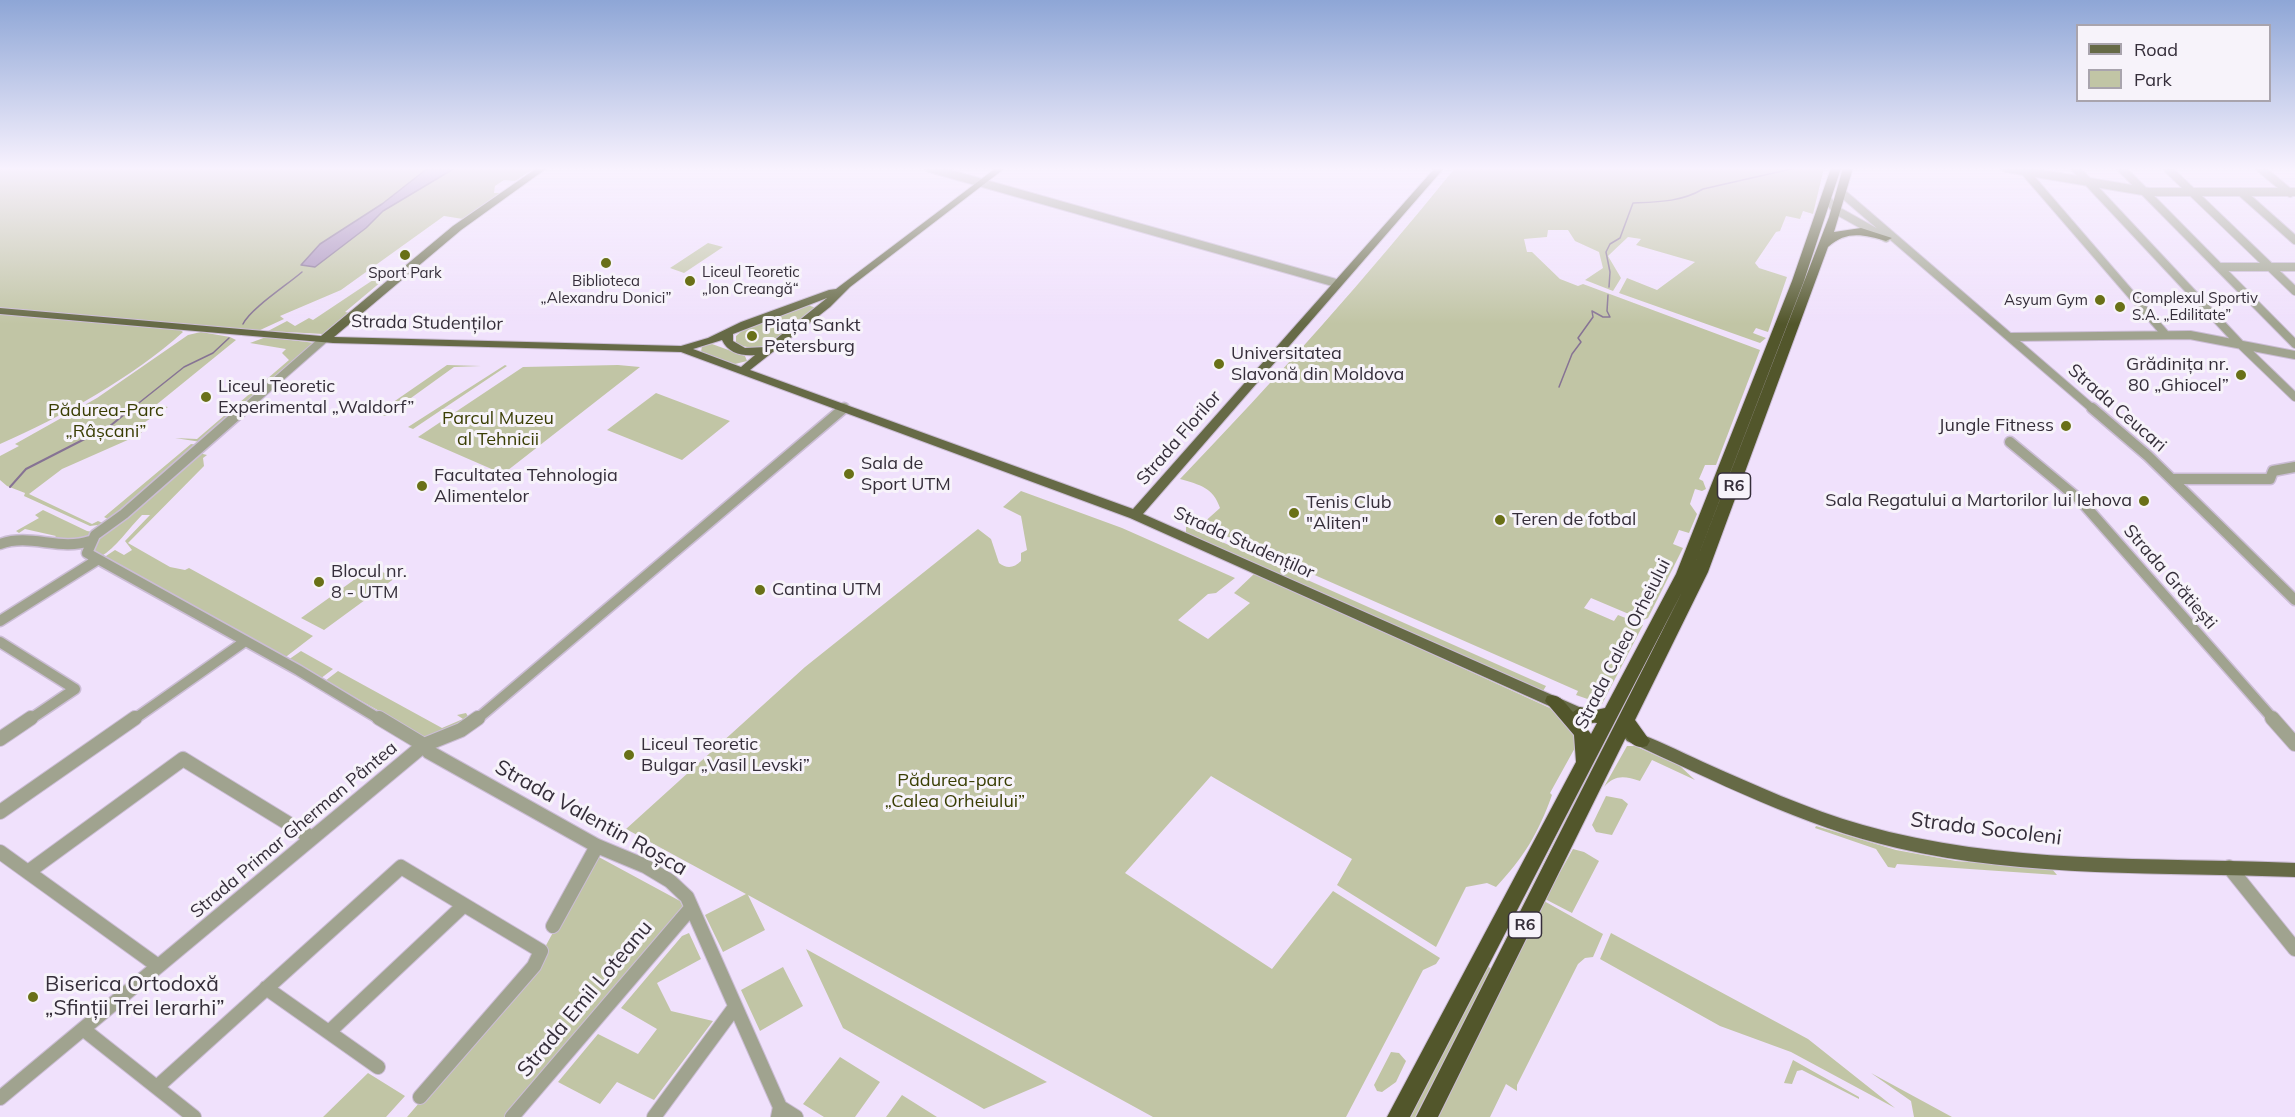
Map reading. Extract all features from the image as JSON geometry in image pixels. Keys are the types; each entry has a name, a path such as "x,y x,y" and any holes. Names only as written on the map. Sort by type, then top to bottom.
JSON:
{"highway":[{"name":"Strada Calea Orheiului","path":"1819,246 1823,220"},
{"name":"Strada Calea Orheiului","path":"1427,1117 1506,961 1726,485 1819,246 1831,220"},
{"path":"1819,246 1833,235 1843,232 1865,232 1886,238"},
{"path":"1553,701 1582,733 1585,742 1584,767"},
{"path":"1580,714 1616,723 1641,741"},
{"name":"Strada Calea Orheiului","path":"1398,1117 1584,767 1616,723"},
{"path":"1487,951 1506,961"}],"main road":[{"path":"324,339 468,220"},
{"path":"742,371 819,310 846,285 932,220"},
{"name":"Strada Florilor","path":"1135,516 1393,220"},
{"path":"682,349 808,302 846,285"},
{"path":"808,302 817,304 819,310"},
{"name":"Strada Studenților","path":"0,311 324,339 682,349 1135,516 1580,714"},
{"path":"728,332 727,341 734,349 749,352 768,350"},
{"name":"Strada Socoleni","path":"1641,741 1801,812 1898,841 1991,856 2295,870"}],"street":[{"path":"1113,220 1336,283"},
{"name":"Strada Ceucari","path":"1854,220 1908,251"},
{"name":"Strada Ceucari","path":"1873,220 2010,336 2172,479 2295,600"},
{"path":"2069,220 2134,301 2166,335"},
{"path":"2125,220 2240,344 2295,397"},
{"path":"2173,220 2295,344"},
{"path":"2222,220 2295,291"},
{"path":"2273,220 2295,240"},
{"path":"2219,267 2295,267"},
{"path":"2010,336 2197,336 2295,355"},
{"path":"0,544 17,538 70,548 90,541 324,339"},
{"path":"424,745 450,736 480,717 844,408"},
{"name":"Strada Grătiești","path":"2010,442 2080,500 2295,744"},
{"path":"2172,479 2270,479 2273,471 2295,467"},
{"path":"0,621 97,560 87,553 90,541"},
{"name":"Strada Primar Gherman Pântea","path":"0,1097 424,745 97,560"},
{"path":"0,642 75,689 0,739"},
{"path":"0,812 244,642"},
{"name":"Strada Valentin Roșca","path":"424,745 429,752 597,846 624,856 679,886 735,1007 779,1112"},
{"path":"28,873 183,759 312,838"},
{"path":"553,926 597,846"},
{"path":"0,852 158,966"},
{"path":"157,1087 401,867 541,951 534,966 420,1097"},
{"path":"2229,867 2295,949"},
{"path":"329,1032 463,906"},
{"name":"Strada Emil Loteanu","path":"512,1117 691,908"},
{"path":"266,988 378,1067"},
{"path":"654,1117 735,1007"},
{"path":"83,1029 194,1117"},
{"path":"779,1112 796,1117"}],"green space":[{"path":"0,220 357,220 320,244 366,228 374,220 438,220 341,290 280,316 284,319 258,331 0,308"},
{"path":"1412,220 1784,220 1780,231 1776,232 1755,263 1759,268 1787,277 1768,332 1756,328 1753,333 1766,338 1760,343 1619,293 1627,278 1657,290 1695,262 1636,245 1641,239 1628,237 1608,256 1621,278 1613,291 1585,280 1603,268 1599,252 1575,241 1568,230 1548,230 1547,237 1524,239 1527,252 1532,252 1560,279 1578,286 1583,284 1760,350 1716,465 1705,465 1699,479 1703,481 1706,489 1702,491 1695,489 1690,504 1697,514 1689,533 1679,530 1673,544 1683,548 1648,618 1643,620 1591,598 1584,608 1614,621 1618,615 1643,625 1602,704 1576,695 1578,691 1201,525 1220,508 1217,501 1214,495 1205,488 1180,479 1321,326"},
{"path":"708,243 723,247 684,273 670,268"},
{"path":"388,270 394,271 345,312 350,313 323,334 268,331 287,321 295,326 309,318 313,320"},
{"path":"808,305 816,308 779,339 758,347 747,347 736,343 736,336 744,329"},
{"name":"Pădurea-Parc „Râșcani”","path":"0,313 179,329 183,332 142,365 96,395 0,444"},
{"name":"Pădurea-Parc „Râșcani”","path":"201,332 236,340 156,405 168,407 136,428 142,432 139,435 62,469 29,494 92,524 98,521 105,524 90,526 24,496 25,493 7,486 0,480 0,456 19,446 15,444 97,398 188,335"},
{"path":"266,337 315,343 201,442 175,438 197,439 289,360 282,353 286,349 250,343"},
{"path":"712,344 745,356 747,361 735,364 701,352 702,346"},
{"path":"447,365 481,366 454,367 386,416 376,414"},
{"path":"505,365 507,366 413,429 408,427"},
{"name":"Parcul Muzeu al Tehnicii","path":"618,365 640,367 503,474 418,437 523,367"},
{"path":"656,393 730,421 682,460 607,430"},
{"path":"191,444 200,445 110,520 104,517"},
{"path":"199,453 207,455 203,458 204,466 128,543 170,567 185,570 189,568 313,636 287,656 283,657 103,558 115,550 124,555 132,550 125,541 150,515 142,515 117,543 100,557 93,552 94,543"},
{"name":"Pădurea-parc „Calea Orheiului”","path":"1021,491 1122,528 1235,578 1216,593 1208,594 1178,620 1208,639 1250,603 1234,593 1255,573 1552,709 1577,729 1576,746 1550,793 1552,795 1547,809 1529,844 1496,887 1487,883 1466,887 1436,947 1337,885 1352,859 1211,776 1125,873 1272,969 1333,891 1440,958 1436,964 1423,970 1346,1117 1153,1117 748,895 765,930 723,952 705,915 746,894 626,829 805,667 978,529 991,539 999,563 1008,567 1021,561 1021,553 1027,550 1021,516 1003,507"},
{"path":"43,510 93,532 87,541 52,540 56,536 25,529 19,533 16,531 39,518 35,515"},
{"path":"1186,526 1546,686 1543,691 1186,533"},
{"path":"372,567 395,578 324,630 301,618"},
{"path":"301,651 333,669 320,679 288,660"},
{"path":"338,671 442,728 463,719 457,715 466,713 470,720 428,739 410,732 401,723 325,681"},
{"path":"1609,737 1505,941 1504,941 1607,738"},
{"path":"1627,746 1635,746 1680,766 1695,780 1652,760 1640,781 1620,777 1604,787"},
{"path":"1606,796 1622,799 1628,804 1612,835 1596,832 1592,825"},
{"path":"1816,826 1896,850 1956,861 2052,869 2057,875 1897,864 1895,868 1888,867 1876,849 1815,828"},
{"path":"1573,849 1584,852 1599,861 1572,913 1545,899"},
{"path":"595,855 680,901 684,909 505,1117 407,1117 544,958 544,949"},
{"path":"1544,901 1603,934 1593,957 1585,958 1578,964 1517,1085 1517,1091 1506,1084 1490,1117 1436,1117"},
{"path":"689,933 701,959 657,983 671,1011 713,1021 654,1100 617,1082 600,1104 558,1082 598,1034 638,1054 657,1029 621,1008 682,936"},
{"path":"1611,933 1808,1039 1895,1108 1791,1052 1720,1026 1600,959"},
{"path":"806,949 1047,1082 984,1109 843,1028"},
{"path":"1488,965 1491,970 1415,1117 1410,1117"},
{"path":"783,967 803,1006 760,1031 741,990"},
{"path":"1391,1052 1399,1053 1406,1061 1396,1082 1382,1092 1377,1091 1374,1085"},
{"path":"840,1057 880,1082 855,1117 824,1117 803,1104"},
{"path":"1793,1060 1859,1099 1802,1070 1797,1071 1792,1084 1784,1083"},
{"path":"368,1073 405,1096 386,1117 323,1117"},
{"path":"1871,1073 1952,1117 1914,1117 1911,1101"},
{"path":"902,1095 937,1117 886,1117"}],"shaded area":[{"path":"357,220 374,220 315,267 301,265 320,244"}],"waterway":[{"path":"1609,287 1610,272 1606,252 1610,244 1620,238 1627,220"},
{"path":"243,324 261,304 302,272"},
{"path":"1559,387 1572,354 1581,342 1578,338 1593,317 1592,311 1603,317 1610,317 1607,311 1608,295"},
{"path":"130,410 184,367 213,353 229,338"},
{"path":"10,487 26,469 110,426 132,408"}],"place":[{"name":"Sport Park","path":"405,255"},
{"name":"Biblioteca „Alexandru Donici”","path":"606,263"},
{"name":"Liceul Teoretic „Ion Creangă“","path":"690,281"},
{"name":"Asyum Gym","path":"2100,300"},
{"name":"Complexul Sportiv S.A. „Edilitate”","path":"2120,307"},
{"name":"Piața Sankt Petersburg","path":"752,336"},
{"name":"Universitatea Slavonă din Moldova","path":"1219,364"},
{"name":"Grădinița nr. 80 „Ghiocel”","path":"2241,375"},
{"name":"Liceul Teoretic Experimental „Waldorf”","path":"206,397"},
{"name":"Jungle Fitness","path":"2066,426"},
{"name":"Sala de Sport UTM","path":"849,474"},
{"name":"Facultatea Tehnologia Alimentelor","path":"422,486"},
{"name":"Sala Regatului a Martorilor lui Iehova","path":"2144,501"},
{"name":"Tenis Club \"Aliten\"","path":"1294,513"},
{"name":"Teren de fotbal","path":"1500,520"},
{"name":"Blocul nr. 8 - UTM","path":"319,582"},
{"name":"Cantina UTM","path":"760,590"},
{"name":"Liceul Teoretic Bulgar „Vasil Levski”","path":"629,755"},
{"name":"Biserica Ortodoxă „Sfinții Trei Ierarhi”","path":"33,997"}]}
